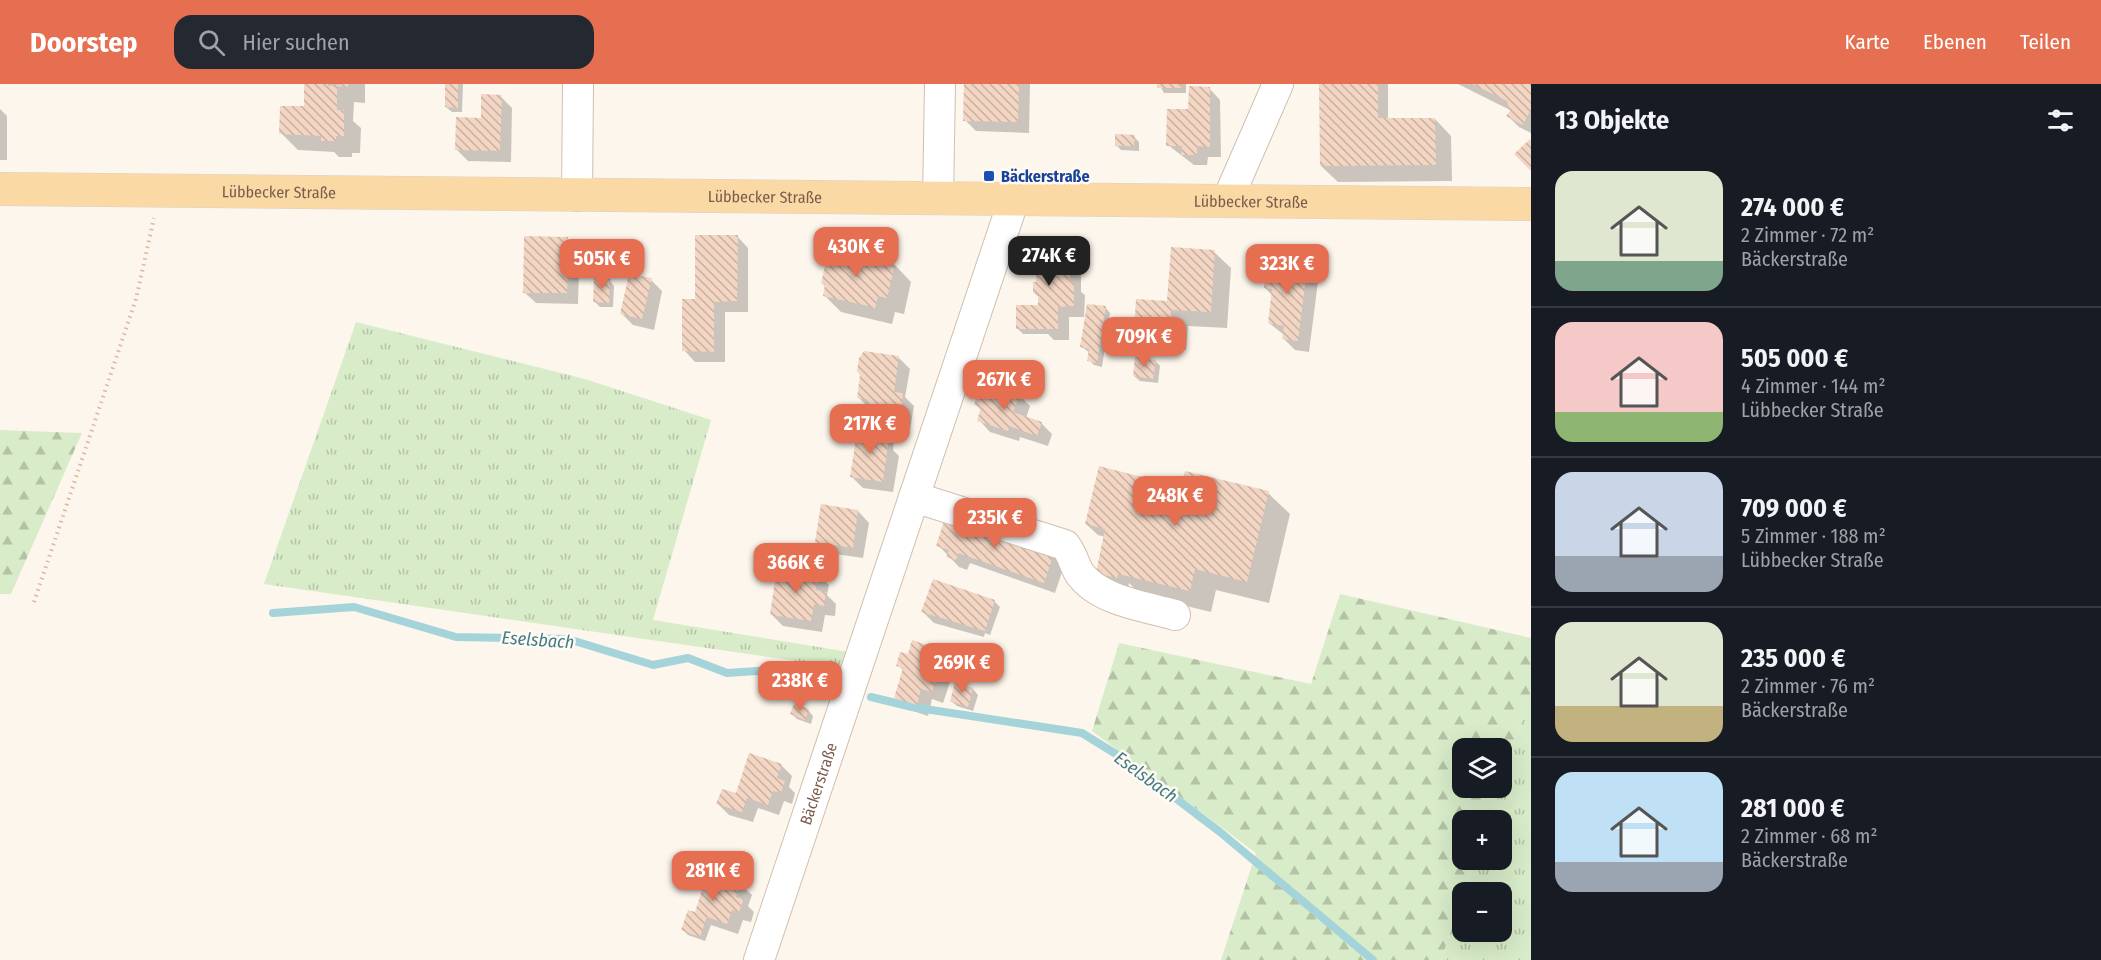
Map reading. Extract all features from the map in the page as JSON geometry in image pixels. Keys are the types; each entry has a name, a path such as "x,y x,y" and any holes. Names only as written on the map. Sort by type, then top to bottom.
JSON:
{"main road":[{"name":"Lübbecker Straße","path":"0,189 1531,204"}],"street":[{"path":"577,196 578,84"},
{"path":"938,198 940,84"},
{"path":"1227,201 1278,84"},
{"name":"Bäckerstraße","path":"759,960 1014,199"},
{"path":"914,497 1065,545 1074,556 1079,572 1092,587 1114,597 1175,615"}],"path":[{"path":"34,602 136,299 156,211 156,190"}],"green space":[{"path":"356,322 585,379 711,420 653,620 849,652 845,668 264,584"},
{"path":"0,430 82,433 11,594 0,594"},
{"path":"1340,594 1531,638 1531,690 1512,748 1512,738 1452,738 1452,798 1495,798 1490,810 1452,810 1452,870 1471,870 1467,882 1452,882 1452,927 1441,960 1221,960 1256,853 1092,731 1119,643 1311,684"},
{"path":"1531,690 1531,960 1441,960 1452,926 1452,942 1512,942 1512,882 1466,882 1471,870 1512,870 1512,810 1490,810 1495,798 1512,798 1512,748"}],"building":[{"path":"304,84 328,84 328,86 348,84 348,87 337,86 337,110 344,110 344,136 336,136 336,141 321,141 321,136 279,134 280,106 304,106"},
{"path":"445,84 458,84 458,108 445,107"},
{"path":"964,84 1019,84 1018,122 963,121"},
{"path":"1157,84 1181,84 1181,88 1157,88"},
{"path":"1319,84 1378,84 1378,118 1435,118 1436,165 1320,166"},
{"path":"1472,84 1531,84 1531,109 1523,125 1506,116 1510,111 1507,101"},
{"path":"1189,86 1210,87 1210,147 1197,146 1197,155 1181,155 1182,146 1166,146 1167,109 1188,109"},
{"path":"481,94 502,95 500,151 455,150 456,117 481,118"},
{"path":"1115,134 1135,135 1134,146 1115,146"},
{"path":"1530,139 1531,141 1531,171 1514,154"},
{"path":"695,235 738,235 737,301 714,302 714,352 682,351 682,299 695,299"},
{"path":"524,236 568,237 568,252 575,252 575,259 568,259 567,293 523,293"},
{"path":"1036,241 1071,241 1070,282 1074,283 1074,306 1058,307 1058,329 1016,329 1016,305 1038,305 1038,293 1033,293 1033,282 1036,282"},
{"path":"1171,247 1215,250 1211,312 1171,310 1170,334 1134,332 1136,299 1167,301"},
{"path":"829,249 895,264 887,298 878,296 874,313 873,307 823,296 825,284 821,283"},
{"path":"1275,257 1308,261 1298,341 1282,339 1284,326 1268,323 1272,289 1264,288 1266,272 1273,273"},
{"path":"629,274 652,278 642,319 620,314"},
{"path":"594,278 610,279 609,303 593,302"},
{"path":"1087,304 1106,306 1097,363 1087,361 1089,349 1080,347"},
{"path":"864,351 899,356 894,392 903,393 900,419 866,414 868,400 857,398 860,375 857,371 859,358"},
{"path":"1135,357 1156,360 1153,379 1133,376"},
{"path":"990,383 1020,393 1013,412 1042,422 1037,436 1009,426 1008,431 977,421 981,407 974,405 978,394 985,397"},
{"path":"861,425 883,428 882,442 888,443 883,482 850,477 856,439 859,439"},
{"path":"1099,466 1181,487 1185,471 1269,491 1247,582 1195,569 1190,591 1118,574 1117,578 1096,573 1105,529 1085,524"},
{"path":"821,504 858,510 853,548 815,542"},
{"path":"946,515 1055,550 1044,583 958,553 956,560 946,557 949,550 936,546"},
{"path":"777,566 818,573 816,590 826,592 824,606 814,604 811,621 770,615"},
{"path":"933,579 995,600 985,631 921,612"},
{"path":"912,640 945,651 932,692 921,689 917,705 894,698 903,668 896,666 900,652 908,654"},
{"path":"955,682 973,688 968,707 950,701"},
{"path":"794,704 809,709 805,720 790,714"},
{"path":"749,753 782,764 777,778 785,781 781,793 773,791 768,805 747,798 742,812 716,804 722,789 736,793"},
{"path":"697,869 741,882 736,897 744,899 739,912 732,910 727,924 707,917 700,937 681,930 688,910 695,912 703,887 692,883"}],"waterway":[{"name":"Eselsbach","path":"273,613 354,607 456,637 568,639 653,665 688,658 727,673 772,670 805,676 832,692"},
{"name":"Eselsbach","path":"871,697 912,707 1082,733 1124,759 1220,832 1373,960"}],"place":[{"name":"Bäckerstraße","path":"989,176"}]}
